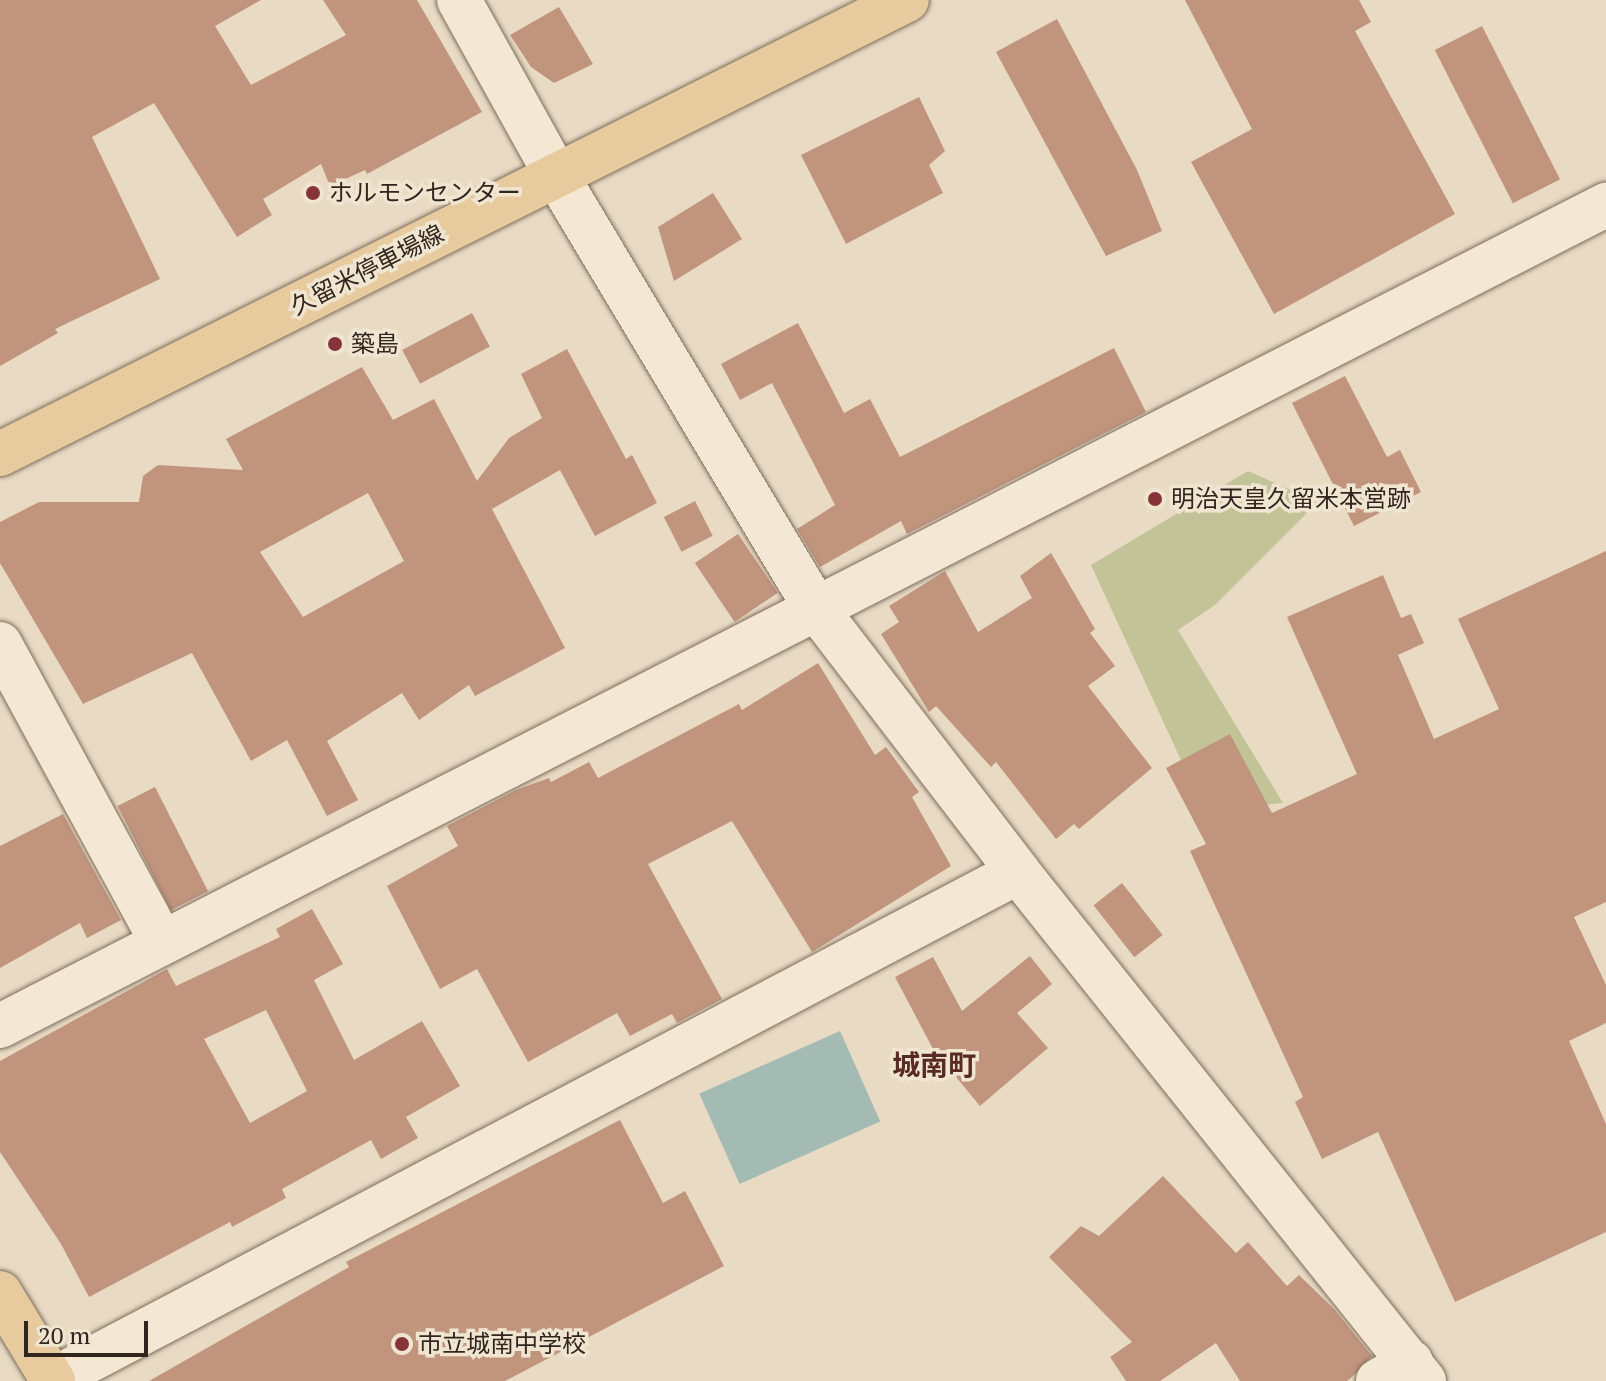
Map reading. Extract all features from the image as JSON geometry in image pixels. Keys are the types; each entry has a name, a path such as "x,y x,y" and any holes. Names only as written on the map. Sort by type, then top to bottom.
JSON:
{"main road":[{"name":"久留米停車場線","path":"0,454 907,0"},
{"path":"0,1293 53,1380"}],"street":[{"path":"459,0 556,175 815,607 1404,1375"},
{"path":"0,1026 161,941 1606,205"},
{"path":"0,644 161,941"},
{"path":"53,1380 1018,872"}],"green space":[{"path":"1248,471 1318,502 1215,605 1178,630 1283,803 1204,810 1091,565"}],"water":[{"path":"840,1031 880,1121 740,1184 699,1094"}],"building":[{"path":"0,0 261,0 215,26 251,85 346,35 323,0 417,0 482,112 367,174 365,170 330,186 321,164 263,199 272,215 237,237 154,103 92,137 160,279 55,329 58,333 0,366"},
{"path":"1185,0 1359,0 1371,22 1355,31 1455,214 1274,314 1191,162 1252,129"},
{"path":"559,7 593,64 554,83 531,67 510,35"},
{"path":"1057,19 1137,170 1162,231 1106,256 996,52"},
{"path":"1482,26 1560,179 1513,203 1435,50"},
{"path":"919,97 945,151 929,165 943,193 846,244 801,155"},
{"path":"713,193 742,239 674,281 658,227"},
{"path":"472,313 490,347 420,384 402,350"},
{"path":"798,323 844,413 870,399 900,457 1114,348 1146,412 907,534 901,521 820,567 797,529 835,505 772,383 740,400 721,364"},
{"path":"567,349 626,459 632,455 657,503 595,536 560,470 492,509 565,648 475,696 469,685 419,720 402,693 327,741 358,800 327,816 287,740 251,761 192,653 83,704 0,563 0,522 39,502 139,502 143,476 158,465 243,470 226,439 362,367 393,420 434,399 477,481 509,438 542,418 521,374","holes":["368,493 404,561 303,617 260,552"]},
{"path":"1345,376 1387,457 1400,450 1421,492 1354,526 1292,403"},
{"path":"695,501 713,536 682,552 664,517"},
{"path":"738,534 778,593 735,622 695,563"},
{"path":"1606,551 1606,902 1574,917 1606,985 1606,1023 1569,1041 1606,1124 1606,1232 1455,1302 1378,1132 1322,1159 1295,1102 1303,1097 1190,851 1206,844 1166,768 1230,734 1272,813 1357,774 1287,617 1383,575 1401,618 1411,614 1424,643 1398,655 1434,739 1499,709 1458,619"},
{"path":"1051,553 1095,629 1090,633 1115,666 1088,686 1152,768 1079,829 1074,824 1056,839 996,762 991,767 936,706 929,712 881,634 899,622 889,606 945,571 978,632 1032,598 1020,576"},
{"path":"818,663 875,755 886,747 919,792 912,797 951,866 812,952 732,821 648,864 722,999 677,1023 672,1014 630,1036 617,1013 528,1062 477,969 440,989 387,886 458,846 447,826 516,790 549,778 551,782 589,762 598,778 739,704 742,710"},
{"path":"155,787 208,891 171,910 118,806"},
{"path":"63,814 121,920 87,938 80,923 0,968 0,846"},
{"path":"1122,883 1163,935 1134,957 1094,905"},
{"path":"312,909 343,964 314,980 354,1060 422,1021 460,1086 406,1117 418,1138 381,1159 371,1140 282,1189 286,1198 232,1227 230,1222 89,1297 61,1244 0,1152 0,1061 167,969 176,986 280,937 276,929","holes":["266,1010 307,1091 250,1123 204,1039"]},
{"path":"1030,956 1052,984 1017,1013 1048,1048 980,1106 933,1049 895,977 933,957 962,1011"},
{"path":"620,1120 663,1203 685,1191 724,1266 505,1381 149,1381 349,1267 346,1262"},
{"path":"1163,1176 1236,1253 1248,1242 1287,1286 1299,1275 1334,1309 1372,1356 1354,1375 1347,1381 1240,1381 1216,1343 1160,1381 1126,1381 1110,1357 1132,1342 1049,1257 1081,1226 1099,1236"}],"place":[{"name":"ホルモンセンター","path":"313,193"},
{"name":"築島","path":"335,344"},
{"name":"明治天皇久留米本営跡","path":"1155,499"},
{"name":"市立城南中学校","path":"402,1344"}],"district":[{"name":"城南町","path":"934,1065"}]}
